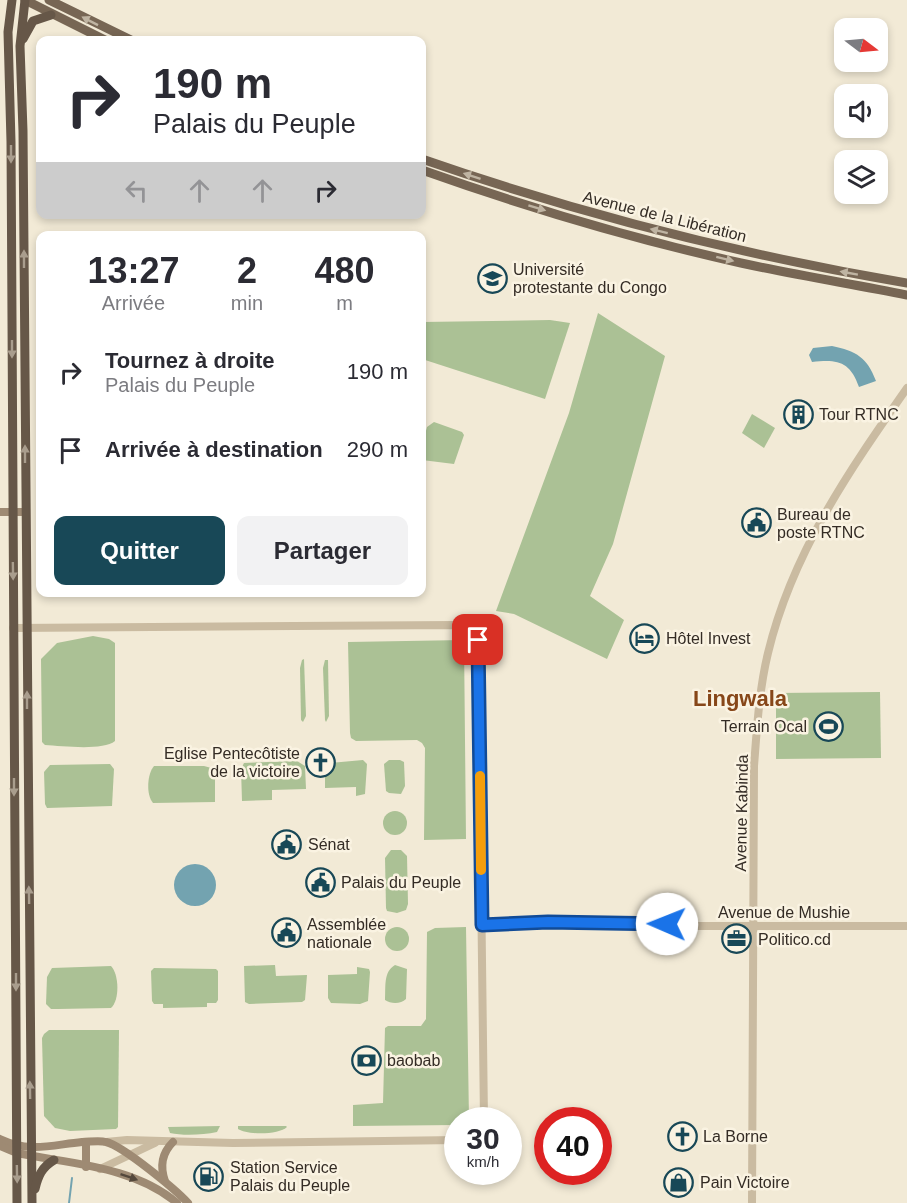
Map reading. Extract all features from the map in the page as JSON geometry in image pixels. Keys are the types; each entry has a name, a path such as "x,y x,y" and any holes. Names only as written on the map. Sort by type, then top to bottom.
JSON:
{"highway":[{"path":"5,0 8,8 11,142 17,1203"},
{"path":"8,32 12,0"},
{"path":"25,0 20,46 23,131 32,1203"},
{"path":"20,46 33,21 51,15"},
{"path":"32,1203 40,1173 54,1160"}],"main road":[{"path":"25,0 96,36"},
{"path":"49,0 123,36"},
{"name":"Avenue de la Libération","path":"426,160 529,195 617,221 800,264 907,283"},
{"name":"Avenue de la Libération","path":"426,171 499,196 636,236 740,263 907,295"},
{"path":"0,512 25,512"},
{"path":"0,1139 17,1150"},
{"path":"86,1142 86,1167"},
{"path":"31,1152 86,1142 106,1142 165,1182 188,1203"},
{"path":"165,1182 164,1156 166,1149 173,1142"},
{"path":"0,1146 100,1169 144,1182 177,1203"}],"street":[{"name":"Avenue Kabinda","path":"752,1203 754,766 757,717 770,645 789,585 817,526 844,479 907,388"},
{"path":"13,628 461,625 471,629 478,640 484,1107"},
{"name":"Avenue de Mushie","path":"482,925 548,922 907,926"},
{"path":"106,1142 127,1140 156,1142 444,1140"},
{"path":"100,1169 156,1142"}],"green space":[{"path":"598,313 665,356 613,544 590,596 624,620 607,659 514,614 496,611 569,413"},
{"path":"550,320 570,323 545,399 426,360 426,322"},
{"path":"752,414 775,428 764,448 742,433"},
{"path":"434,422 462,432 464,435 454,464 426,460 427,427"},
{"path":"93,636 109,639 115,643 115,741 92,747 45,745 42,742 41,659 57,643"},
{"path":"464,640 466,839 424,840 425,748 417,740 356,741 351,738 348,642"},
{"path":"304,659 306,716 303,722 301,720 300,668"},
{"path":"325,660 328,660 329,716 326,722 323,668"},
{"name":"Terrain Ocal","path":"880,692 881,758 776,759 776,693"},
{"path":"363,760 367,764 365,794 356,796 356,787 325,788 325,769 330,763"},
{"path":"389,760 404,762 405,786 401,794 386,791 384,764"},
{"path":"297,761 305,766 306,789 272,790 272,800 242,801 241,769 244,763"},
{"path":"110,764 114,769 112,806 47,808 44,772 50,765"},
{"path":"154,766 204,766 215,769 215,802 153,803 149,795 148,784"},
{"path":"395,811 404,814 407,823 404,832 395,835 386,832 383,823 386,814"},
{"path":"391,850 401,850 407,856 408,904 406,910 397,913 387,911 386,908 385,858"},
{"path":"397,927 406,930 409,939 406,948 397,951 388,948 385,939 388,930"},
{"path":"466,927 469,1107 444,1107 444,1125 353,1126 353,1105 383,1103 385,1028 388,1026 421,1026 426,1019 427,932 435,928"},
{"path":"275,965 276,976 307,975 305,1000 249,1004 245,1002 244,966"},
{"path":"395,965 407,969 406,999 396,1003 385,1000 387,976"},
{"path":"111,966 116,975 117,987 116,999 111,1008 51,1009 46,1004 47,977 52,968"},
{"path":"357,967 369,969 370,972 368,1001 360,1004 331,1003 328,998 328,975 357,974"},
{"path":"154,968 216,969 218,971 218,1000 216,1003 207,1003 207,1007 163,1008 163,1004 154,1004 151,971"},
{"path":"49,1030 119,1030 118,1127 116,1129 70,1131 55,1128 44,1116 42,1038"},
{"path":"220,1126 217,1132 193,1135 170,1133 168,1127"},
{"path":"238,1126 287,1127 277,1132 255,1133 242,1131 238,1129"}],"water":[{"path":"832,346 860,356 869,366 876,381 859,387 851,372 842,364 829,361 812,362 809,355 813,348"},
{"path":"195,864 203,865 210,870 215,877 215,893 210,900 203,905 195,906 187,905 180,900 175,893 174,885 175,877 180,870 187,865"}],"waterway":[{"path":"69,1203 72,1178"}],"slow traffic":[{"path":"480,776 481,870"}],"place":[{"name":"Université protestante du Congo","path":"492,278"},
{"name":"Tour RTNC","path":"798,414"},
{"name":"Bureau de poste RTNC","path":"756,523"},
{"name":"Hôtel Invest","path":"645,638"},
{"name":"Terrain Ocal","path":"828,726"},
{"name":"Eglise Pentecôtiste de la victoire","path":"321,762"},
{"name":"Sénat","path":"287,844"},
{"name":"Palais du Peuple","path":"320,882"},
{"name":"Assemblée nationale","path":"286,933"},
{"name":"Politico.cd","path":"737,939"},
{"name":"baobab","path":"366,1060"},
{"name":"La Borne","path":"682,1136"},
{"name":"Station Service Palais du Peuple","path":"209,1176"},
{"name":"Pain Victoire","path":"679,1182"}],"district":[{"name":"Lingwala","path":"740,698"}],"route":[{"path":"478,640 482,925 548,922 667,924"}]}
